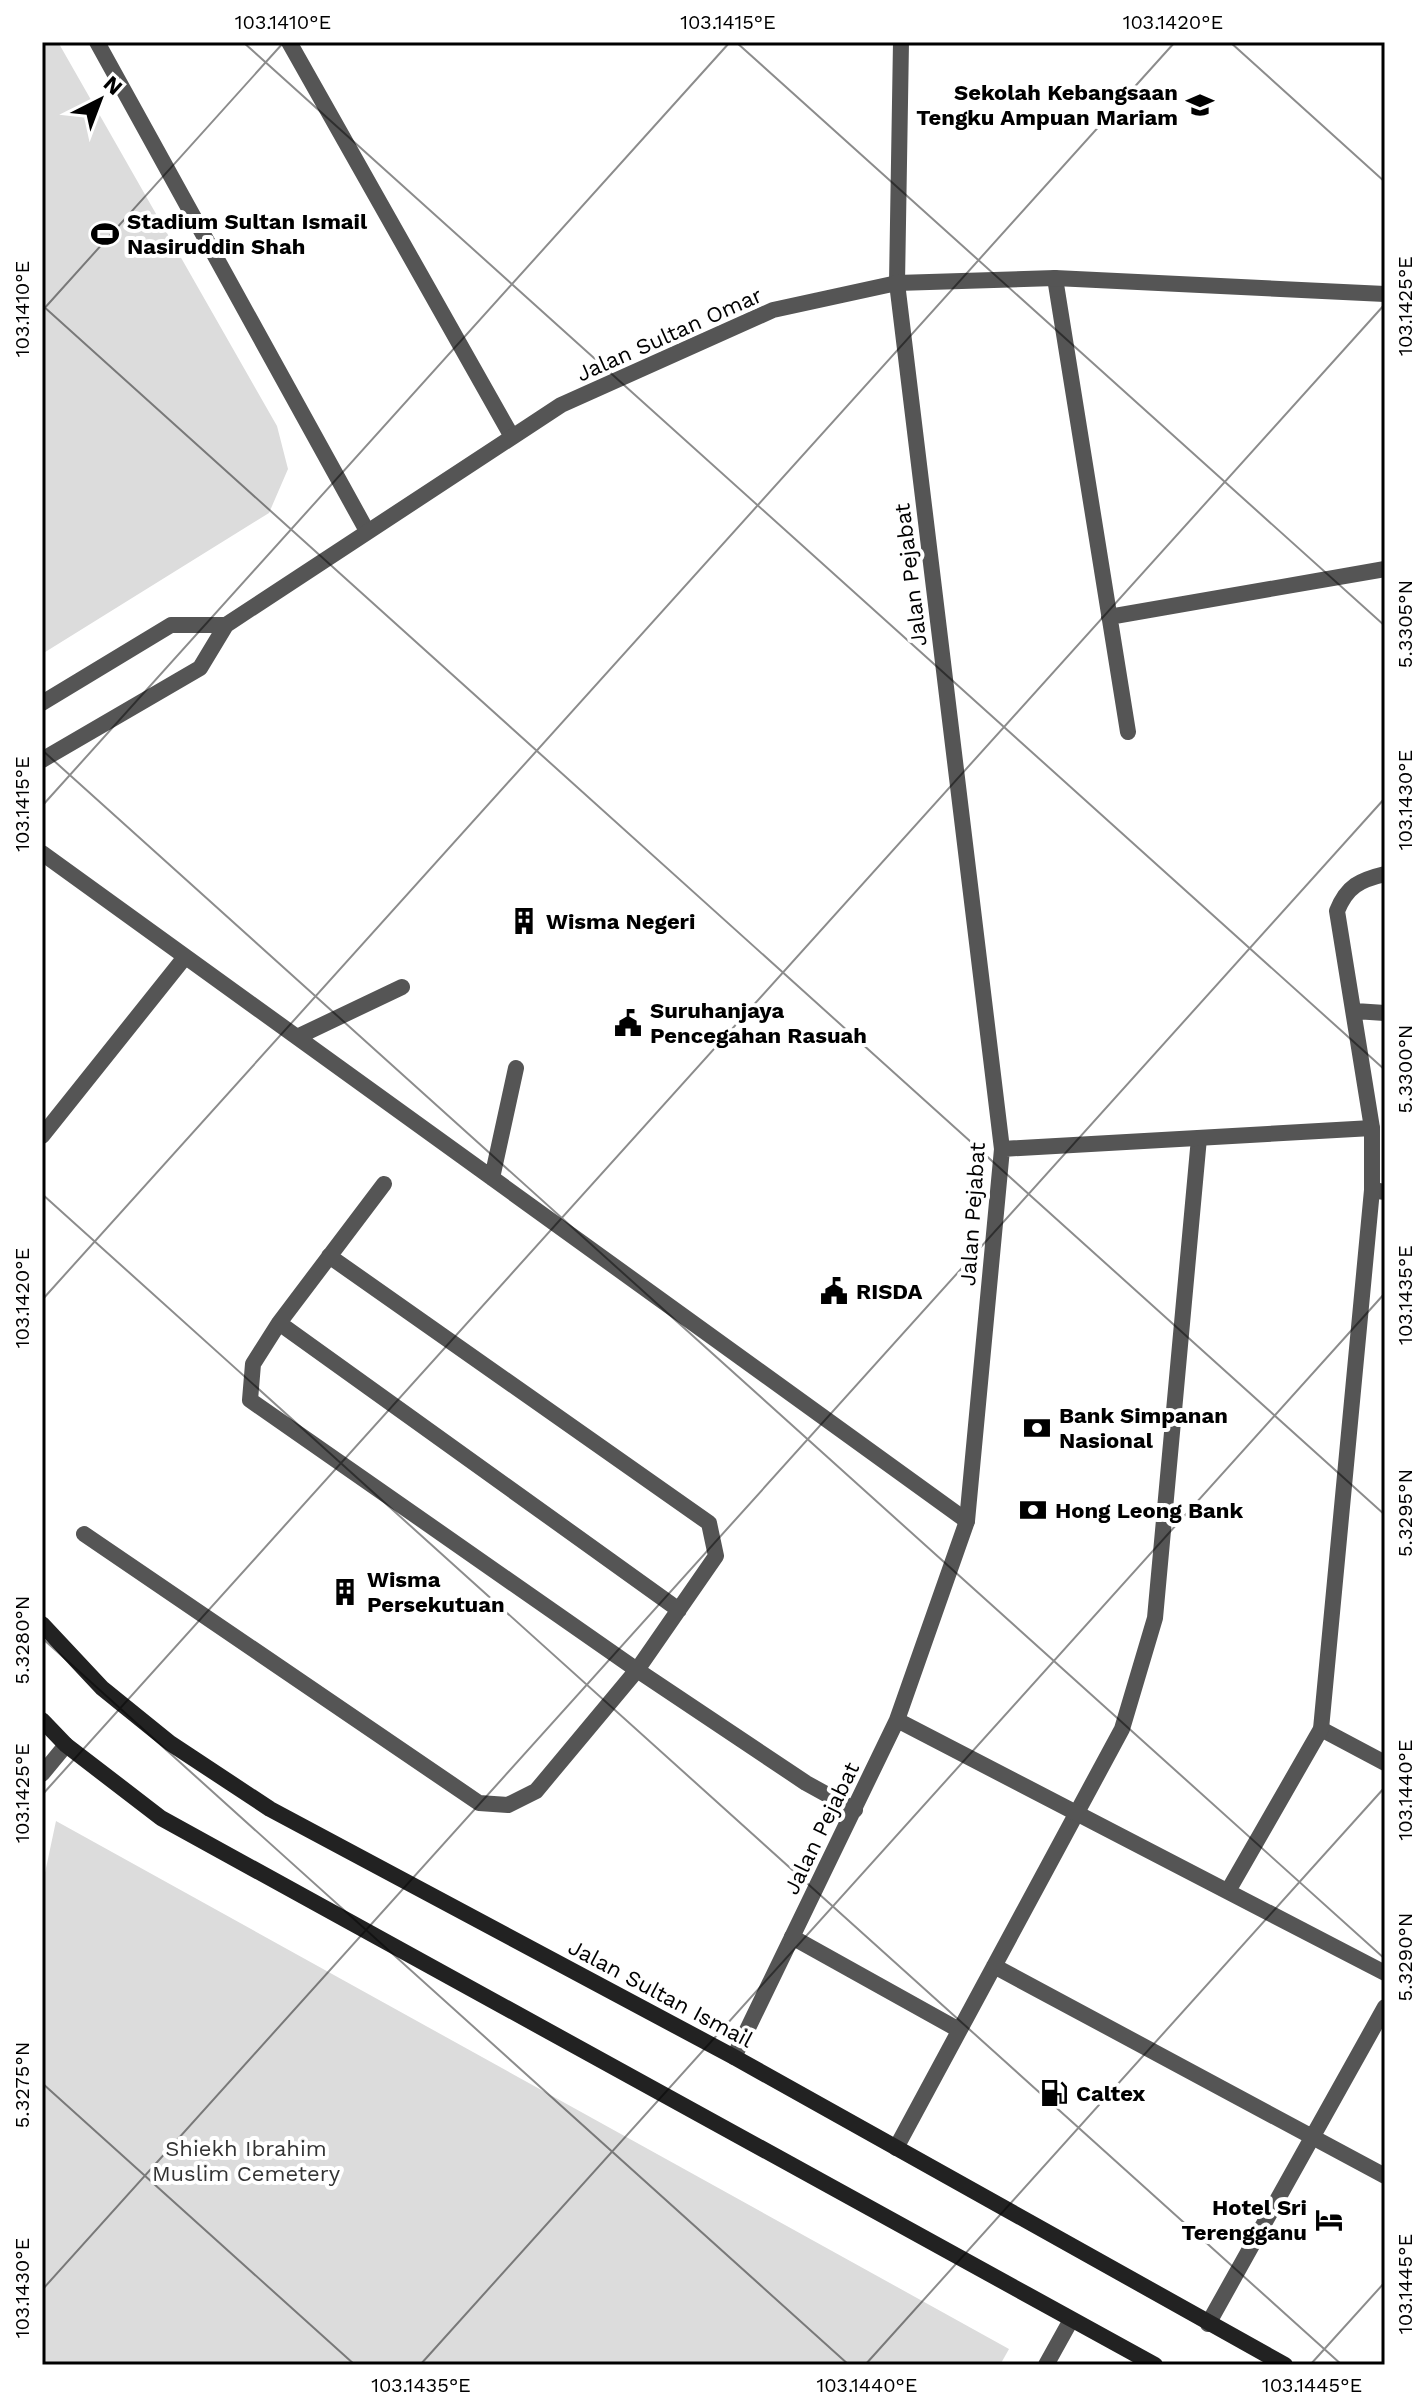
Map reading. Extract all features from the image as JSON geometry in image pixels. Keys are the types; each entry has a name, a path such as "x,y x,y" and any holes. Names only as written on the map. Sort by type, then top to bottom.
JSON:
{"main road":[{"name":"Jalan Sultan Ismail","path":"42,1624 102,1688 170,1743 270,1809 734,2057 1285,2365"},
{"path":"42,1720 66,1745 161,1818 1155,2365"}],"street":[{"path":"97,42 367,531"},
{"path":"289,42 511,435"},
{"name":"Jalan Pejabat","path":"734,2057 897,1720 967,1521 1002,1149 897,283 901,42"},
{"path":"1055,278 1128,732"},
{"name":"Jalan Sultan Omar","path":"42,760 200,668 226,625 511,435 561,405 773,310 897,283 1055,278 1385,294"},
{"path":"1109,617 1385,569"},
{"path":"42,703 171,625 226,625"},
{"path":"42,853 967,1521"},
{"path":"1228,1891 1321,1729 1379,1191 1355,1011 1337,911 1344,893 1362,880 1385,874"},
{"path":"42,1136 185,957"},
{"path":"297,1037 402,987"},
{"path":"1355,1011 1385,1013"},
{"path":"492,1178 516,1068"},
{"path":"1002,1149 1372,1128"},
{"path":"896,2148 1122,1729 1155,1618 1199,1138"},
{"path":"384,1184 279,1323 253,1364 250,1400 637,1670 806,1783 855,1810"},
{"path":"84,1534 479,1803 508,1805 536,1791 637,1670 716,1556 709,1523 329,1256"},
{"path":"279,1323 679,1610"},
{"path":"897,1720 1385,1973"},
{"path":"1321,1729 1385,1763"},
{"path":"42,1774 66,1745"},
{"path":"792,1937 959,2030"},
{"path":"994,1966 1385,2176"},
{"path":"1208,2324 1385,2007"},
{"path":"1046,2365 1071,2320"}],"green space":[{"name":"Stadium Sultan Ismail Nasiruddin Shah","path":"42,42 58,42 277,426 288,469 269,513 42,654"},
{"name":"Shiekh Ibrahim Muslim Cemetery","path":"56,1821 1009,2349 1000,2365 42,2365 42,1887"}],"place":[{"name":"Sekolah Kebangsaan Tengku Ampuan Mariam","path":"1200,105"},
{"name":"Stadium Sultan Ismail Nasiruddin Shah","path":"105,234"},
{"name":"Wisma Negeri","path":"524,921"},
{"name":"Suruhanjaya Pencegahan Rasuah","path":"628,1023"},
{"name":"RISDA","path":"834,1291"},
{"name":"Bank Simpanan Nasional","path":"1037,1428"},
{"name":"Hong Leong Bank","path":"1033,1510"},
{"name":"Wisma Persekutuan","path":"345,1592"},
{"name":"Caltex","path":"1054,2093"},
{"name":"Hotel Sri Terengganu","path":"1329,2220"}]}
